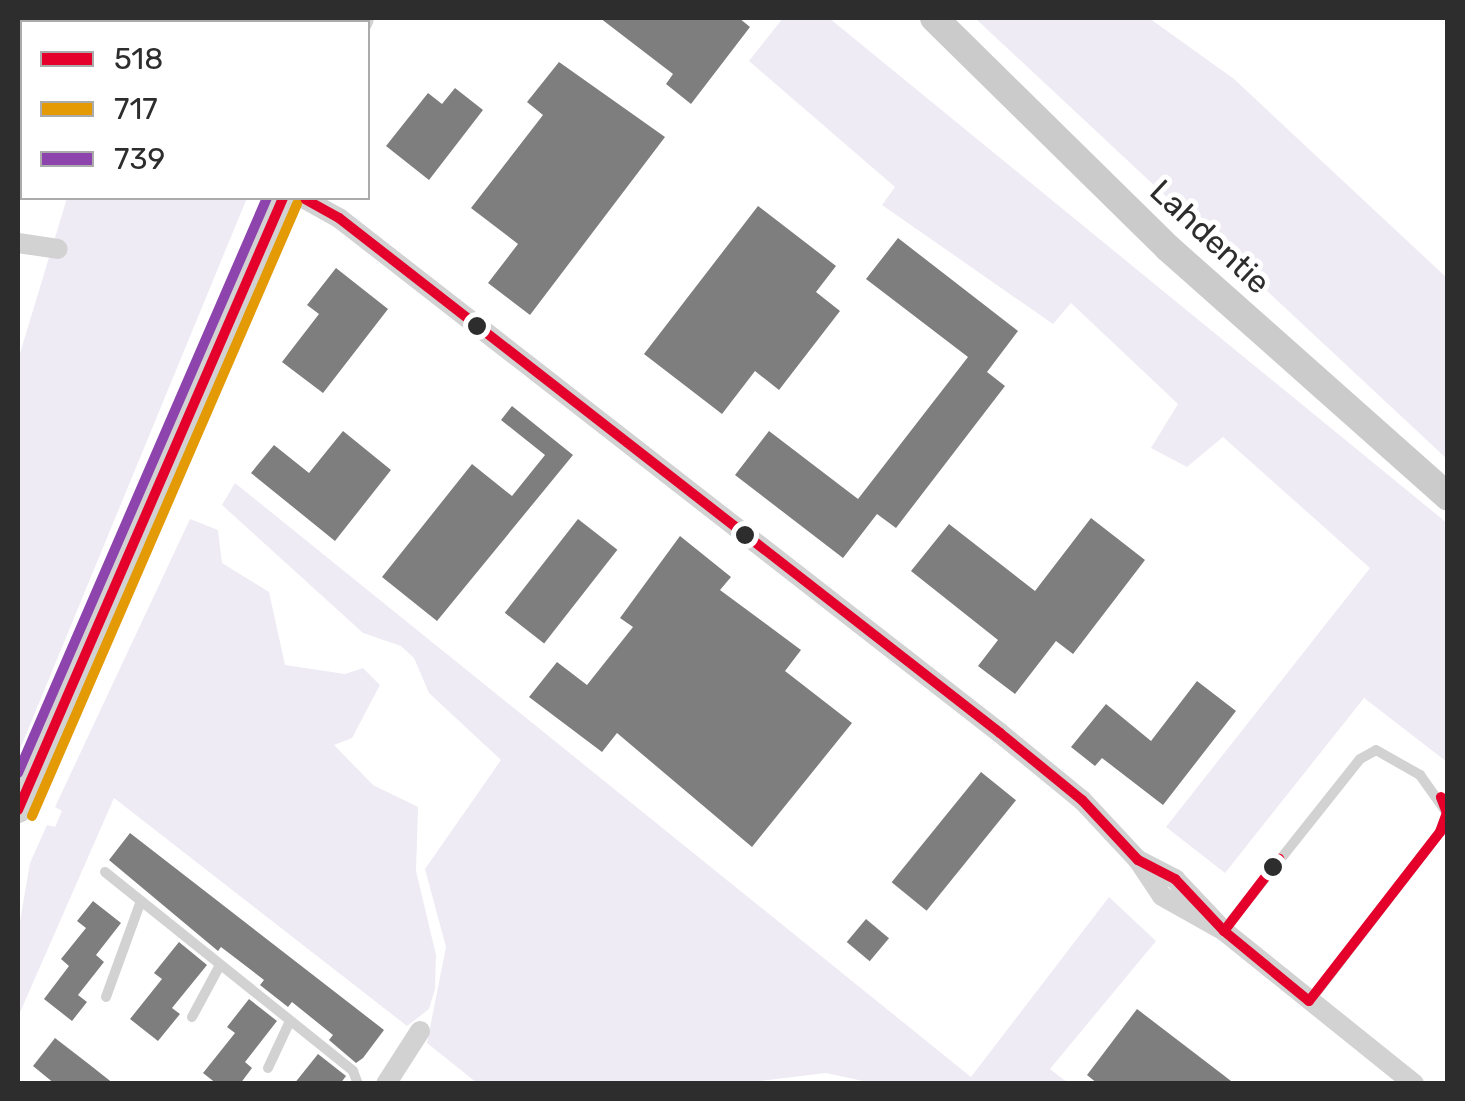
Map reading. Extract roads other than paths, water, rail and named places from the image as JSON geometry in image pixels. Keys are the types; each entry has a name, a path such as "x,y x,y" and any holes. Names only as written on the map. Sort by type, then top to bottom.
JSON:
{"main road":[{"name":"Lahdentie","path":"934,18 1168,248 1448,497"}],"street":[{"path":"18,810 281,200"},
{"path":"306,200 339,218 1000,733 1082,800 1138,860 1162,896 1224,931"},
{"path":"18,243 58,249"},
{"path":"1138,860 1175,879 1224,931 1414,1084"},
{"path":"386,1084 420,1031"}],"lane":[{"path":"1224,931 1360,759 1376,750 1420,775 1447,813 1440,832 1310,1002"},
{"path":"105,872 352,1071 358,1084"},
{"path":"106,997 141,901"},
{"path":"192,1017 220,964"},
{"path":"268,1068 290,1020"}]}
